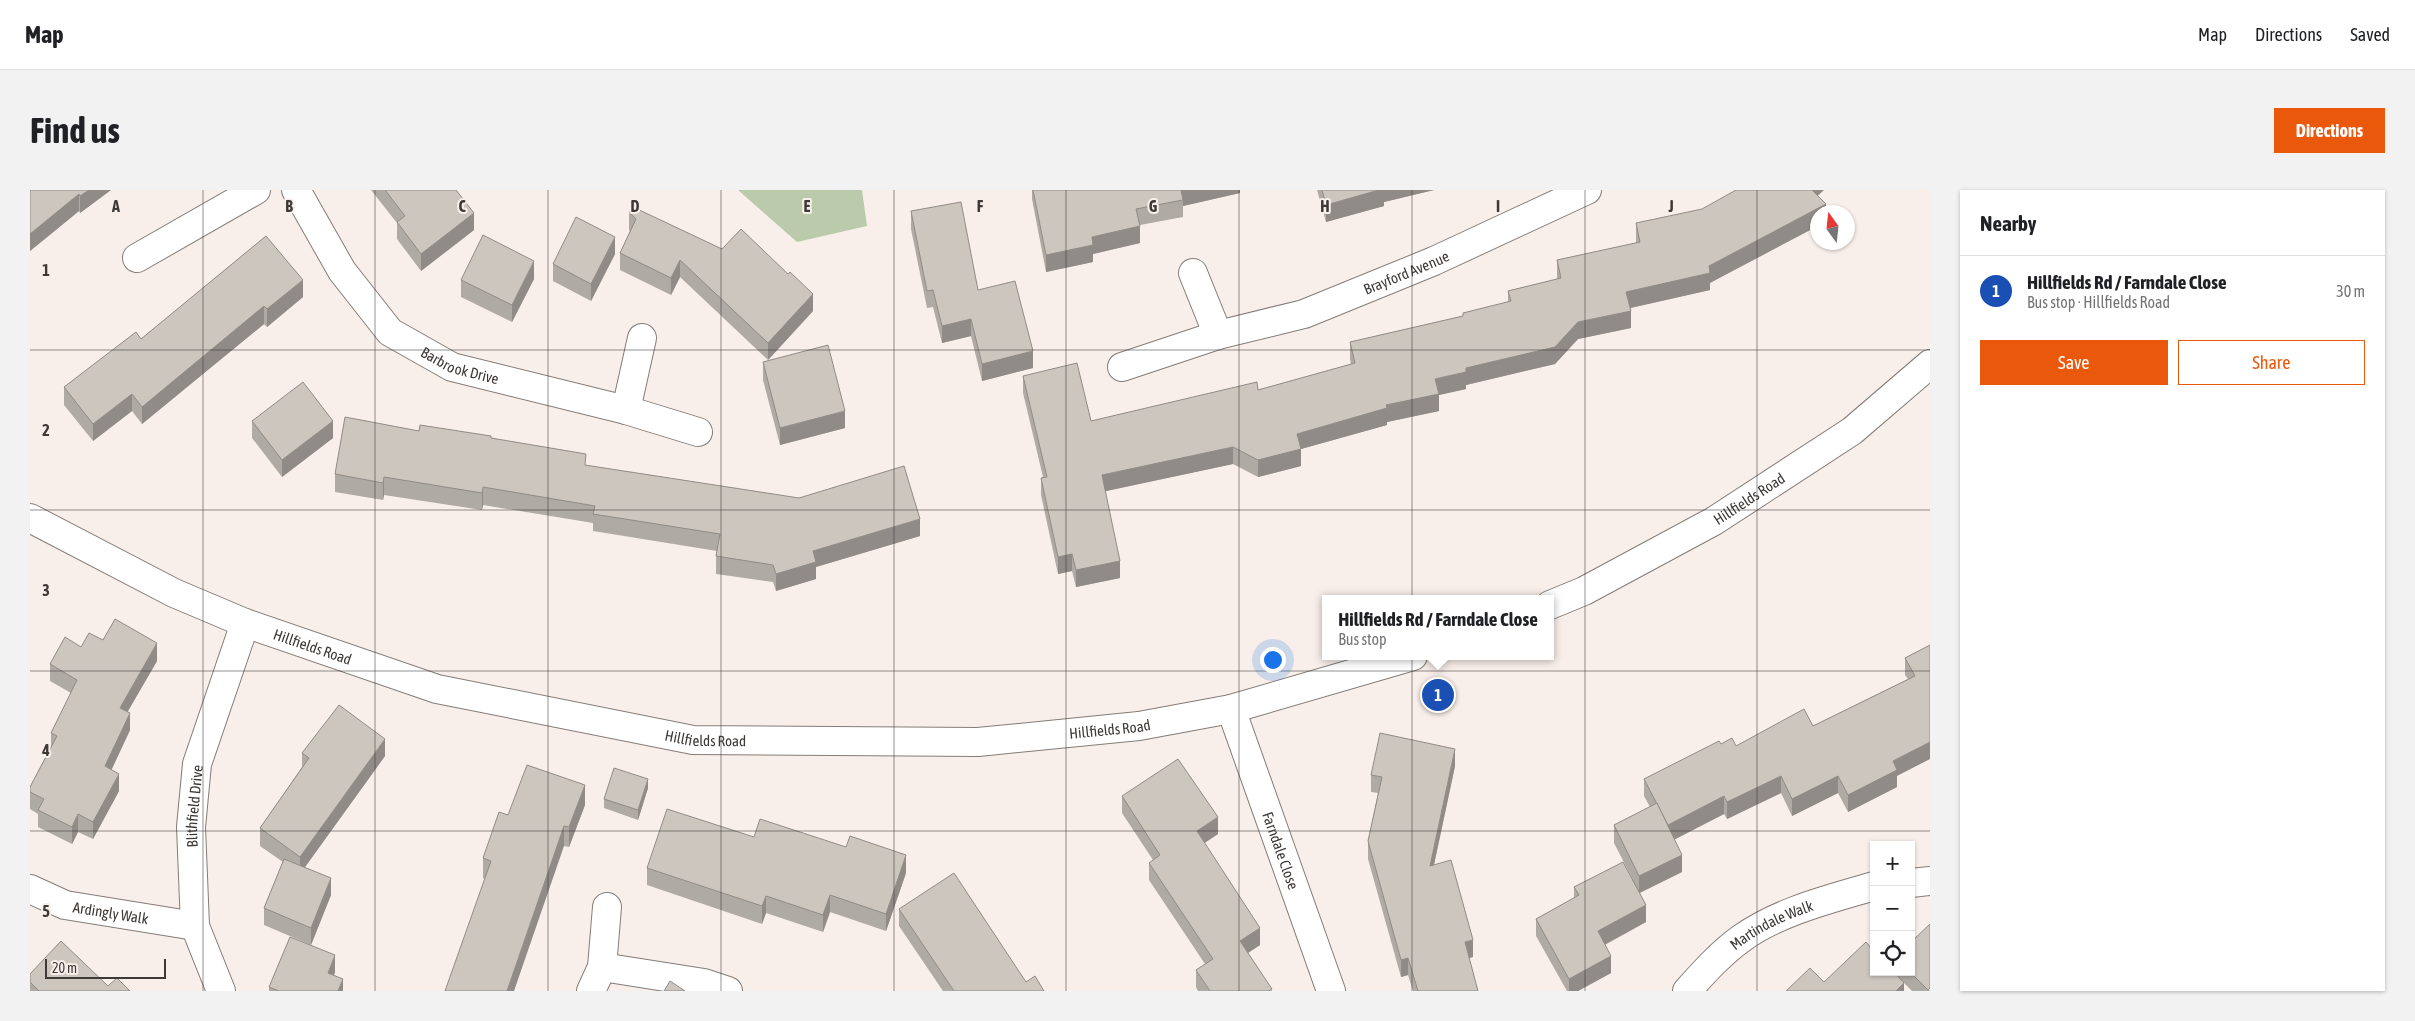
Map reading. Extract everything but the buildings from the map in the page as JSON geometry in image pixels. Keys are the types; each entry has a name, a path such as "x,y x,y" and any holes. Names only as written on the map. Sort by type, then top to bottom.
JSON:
{"street":[{"path":"137,258 256,190"},
{"name":"Barbrook Drive","path":"296,190 342,271 390,332 452,367 626,410 698,432"},
{"name":"Brayford Avenue","path":"1122,367 1218,335 1304,314 1434,261 1587,190"},
{"path":"1194,273 1218,335"},
{"path":"626,410 642,338"},
{"name":"Hillfields Road","path":"1554,603 1584,590 1714,521 1852,431 1930,364"},
{"name":"Hillfields Road","path":"30,518 174,593 245,623 438,689 693,740 978,742 1139,726 1231,709 1399,660"},
{"name":"Blithfield Drive","path":"221,991 195,926 191,826 197,764 245,623"},
{"name":"Farndale Close","path":"1231,709 1331,991"},
{"path":"1915,883 1930,881"},
{"name":"Martindale Walk","path":"1687,991 1717,959 1743,938 1775,920 1824,900 1870,887"},
{"name":"Ardingly Walk","path":"30,889 65,905 195,926"},
{"path":"607,907 596,979 704,983 728,991"}],"green space":[{"path":"738,190 862,190 867,226 797,242"}],"place":[{"name":"Hillfields Rd / Farndale Close","path":"1438,695"}]}
